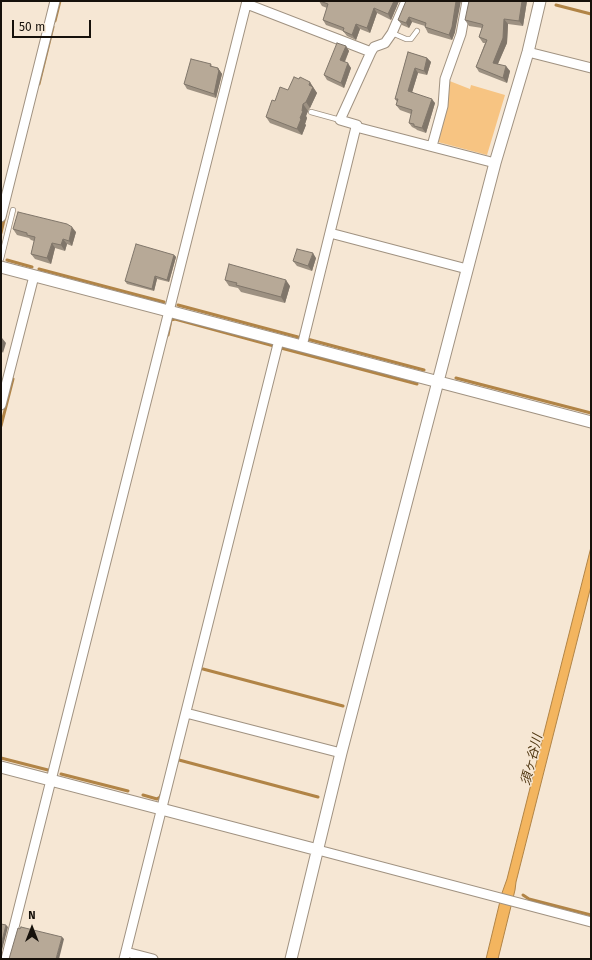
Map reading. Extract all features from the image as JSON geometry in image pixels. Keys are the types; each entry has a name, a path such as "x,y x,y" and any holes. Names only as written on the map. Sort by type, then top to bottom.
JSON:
{"street":[{"path":"1,217 56,1"},
{"path":"406,1 392,33 385,43 374,46 340,120 357,125 356,127 495,163"},
{"path":"432,146 444,106 445,79 461,34 467,1"},
{"path":"290,959 341,753 467,268 495,163 528,52 540,1"},
{"path":"6,959 247,2 371,52"},
{"path":"528,52 591,68"},
{"path":"302,346 356,127"},
{"path":"330,233 467,268"},
{"path":"1,268 591,422"},
{"path":"1,405 34,276"},
{"path":"153,959 125,955 279,340"},
{"path":"186,713 341,753"},
{"path":"1,767 591,922"}],"lane":[{"path":"392,33 406,39 411,39 417,31"},
{"path":"311,112 340,120"},
{"path":"1,259 14,210"}],"shaded area":[{"path":"447,80 470,89 471,85 505,95 487,155 438,142 436,140"},
{"path":"591,547 591,586 498,959 486,959 502,893 507,879"}],"building":[{"path":"320,1 394,1 388,14 374,8 367,28 356,24 352,35 343,31 344,28 323,20 328,4"},
{"path":"406,1 456,1 452,27 449,35 425,27 426,23 409,17 406,23 398,20"},
{"path":"469,1 522,1 519,21 504,19 503,38 493,63 506,66 503,78 476,67 487,40 479,37 483,25 465,20"},
{"path":"337,43 346,46 340,60 348,63 341,83 324,75"},
{"path":"408,52 427,58 424,71 415,68 408,91 432,99 422,128 409,123 412,110 396,105 398,99 395,99"},
{"path":"191,59 211,64 210,66 218,68 219,70 214,94 184,84"},
{"path":"294,77 299,79 300,77 310,82 309,85 313,87 306,102 303,104 303,111 297,129 266,117 272,100 275,101 280,87 288,90"},
{"path":"18,212 67,224 72,227 69,241 63,239 61,245 52,243 47,258 31,254 35,237 13,229"},
{"path":"136,244 174,255 167,280 155,276 152,289 125,281"},
{"path":"297,249 313,253 308,266 293,261"},
{"path":"229,264 286,280 281,297 236,285 237,283 225,280"},
{"path":"1,924 6,925 1,945"},
{"path":"21,927 62,937 56,959 9,959 18,928 20,929"}],"waterway":[{"path":"55,21 60,1"},
{"path":"556,5 591,14"},
{"path":"39,84 53,27"},
{"path":"1,233 5,216"},
{"path":"7,260 32,267"},
{"path":"39,269 164,302"},
{"path":"178,305 298,337"},
{"path":"168,335 171,320 175,319 274,346"},
{"path":"307,339 424,370"},
{"path":"281,348 417,384"},
{"path":"456,378 591,413"},
{"path":"1,426 13,379"},
{"path":"203,669 343,706"},
{"path":"1,758 48,770"},
{"path":"179,760 318,797"},
{"path":"61,774 128,791"},
{"path":"143,795 157,799 161,795"},
{"path":"523,895 529,899 591,915"}],"water label":[{"name":"須ヶ谷川","path":"532,760"}]}
